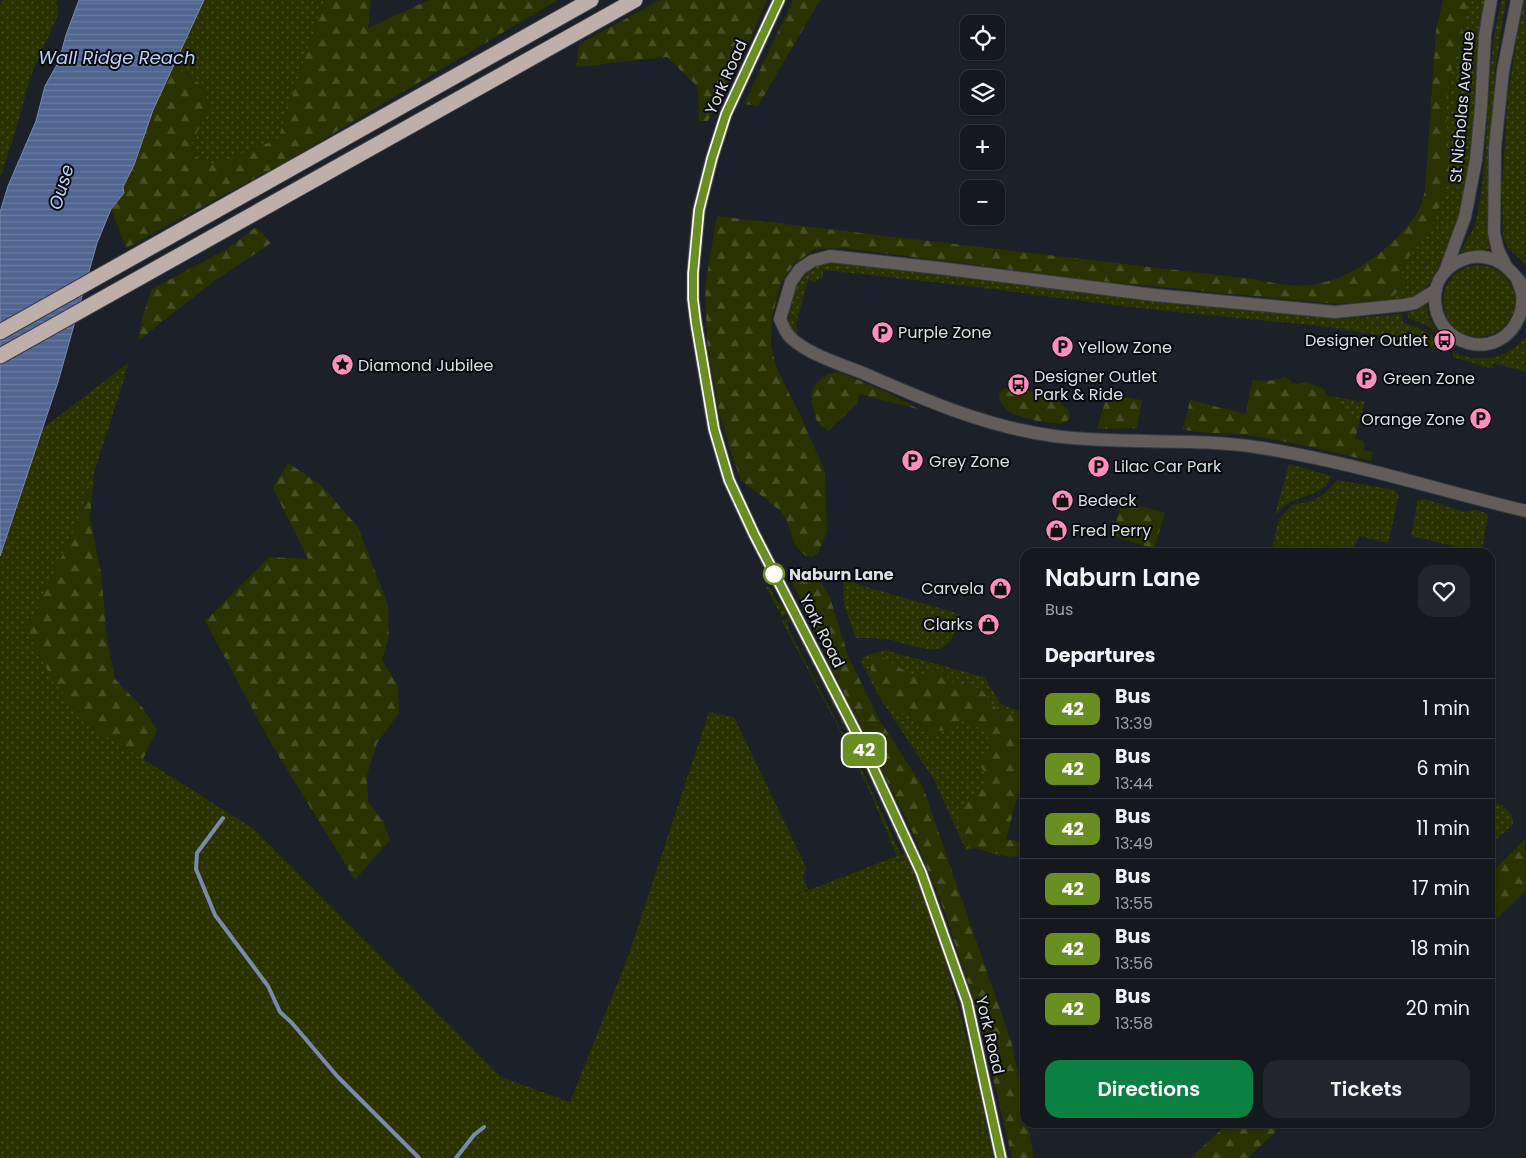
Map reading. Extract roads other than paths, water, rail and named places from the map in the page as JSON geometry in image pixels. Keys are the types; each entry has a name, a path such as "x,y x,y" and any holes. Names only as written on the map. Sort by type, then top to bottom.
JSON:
{"highway":[{"path":"0,332 591,0"},
{"path":"0,356 635,0"}],"main road":[{"name":"York Road","path":"779,0 726,114 712,158 699,210 693,274 693,299 714,429 729,480 754,534 862,744 921,872 967,1002 1001,1158"}],"street":[{"name":"St Nicholas Avenue","path":"1444,274 1465,217 1476,160 1485,35 1491,0"},
{"path":"1507,267 1495,260 1481,257 1467,258 1454,264 1444,274 1436,290 1435,306 1439,321 1449,333 1462,341 1477,345 1492,343 1506,335 1516,324 1522,310 1522,284 1507,267 1498,250 1494,233 1495,148 1503,70 1516,0"},
{"path":"1436,290 1415,303 1336,312 1154,295 959,270 830,256 812,261 800,269 791,282 780,319 788,335 819,355 937,405 984,420 1031,432 1072,438 1210,443 1260,448 1372,471 1526,511"}],"water":[{"name":"Wall Ridge Reach","path":"79,0 204,0 153,110 134,165 123,187 124,193 111,209 97,243 58,382 0,556 0,212 8,186 36,121 45,86 59,61"}],"waterway":[{"path":"223,818 197,853 196,869 215,915 268,986 280,1012 292,1023 337,1076 419,1158"},
{"path":"456,1158 474,1135 484,1127"}],"place":[{"name":"Purple Zone","path":"882,332"},
{"name":"Designer Outlet","path":"1444,340"},
{"name":"Yellow Zone","path":"1062,347"},
{"name":"Diamond Jubilee","path":"342,365"},
{"name":"Green Zone","path":"1367,378"},
{"name":"Designer Outlet Park & Ride","path":"1018,385"},
{"name":"Orange Zone","path":"1481,419"},
{"name":"Grey Zone","path":"913,461"},
{"name":"Lilac Car Park","path":"1098,466"},
{"name":"Bedeck","path":"1062,500"},
{"name":"Fred Perry","path":"1056,530"},
{"name":"Naburn Lane","path":"774,574"},
{"name":"Carvela","path":"1000,588"},
{"name":"Clarks","path":"989,624"}],"water label":[{"name":"Ouse","path":"61,187"}]}
